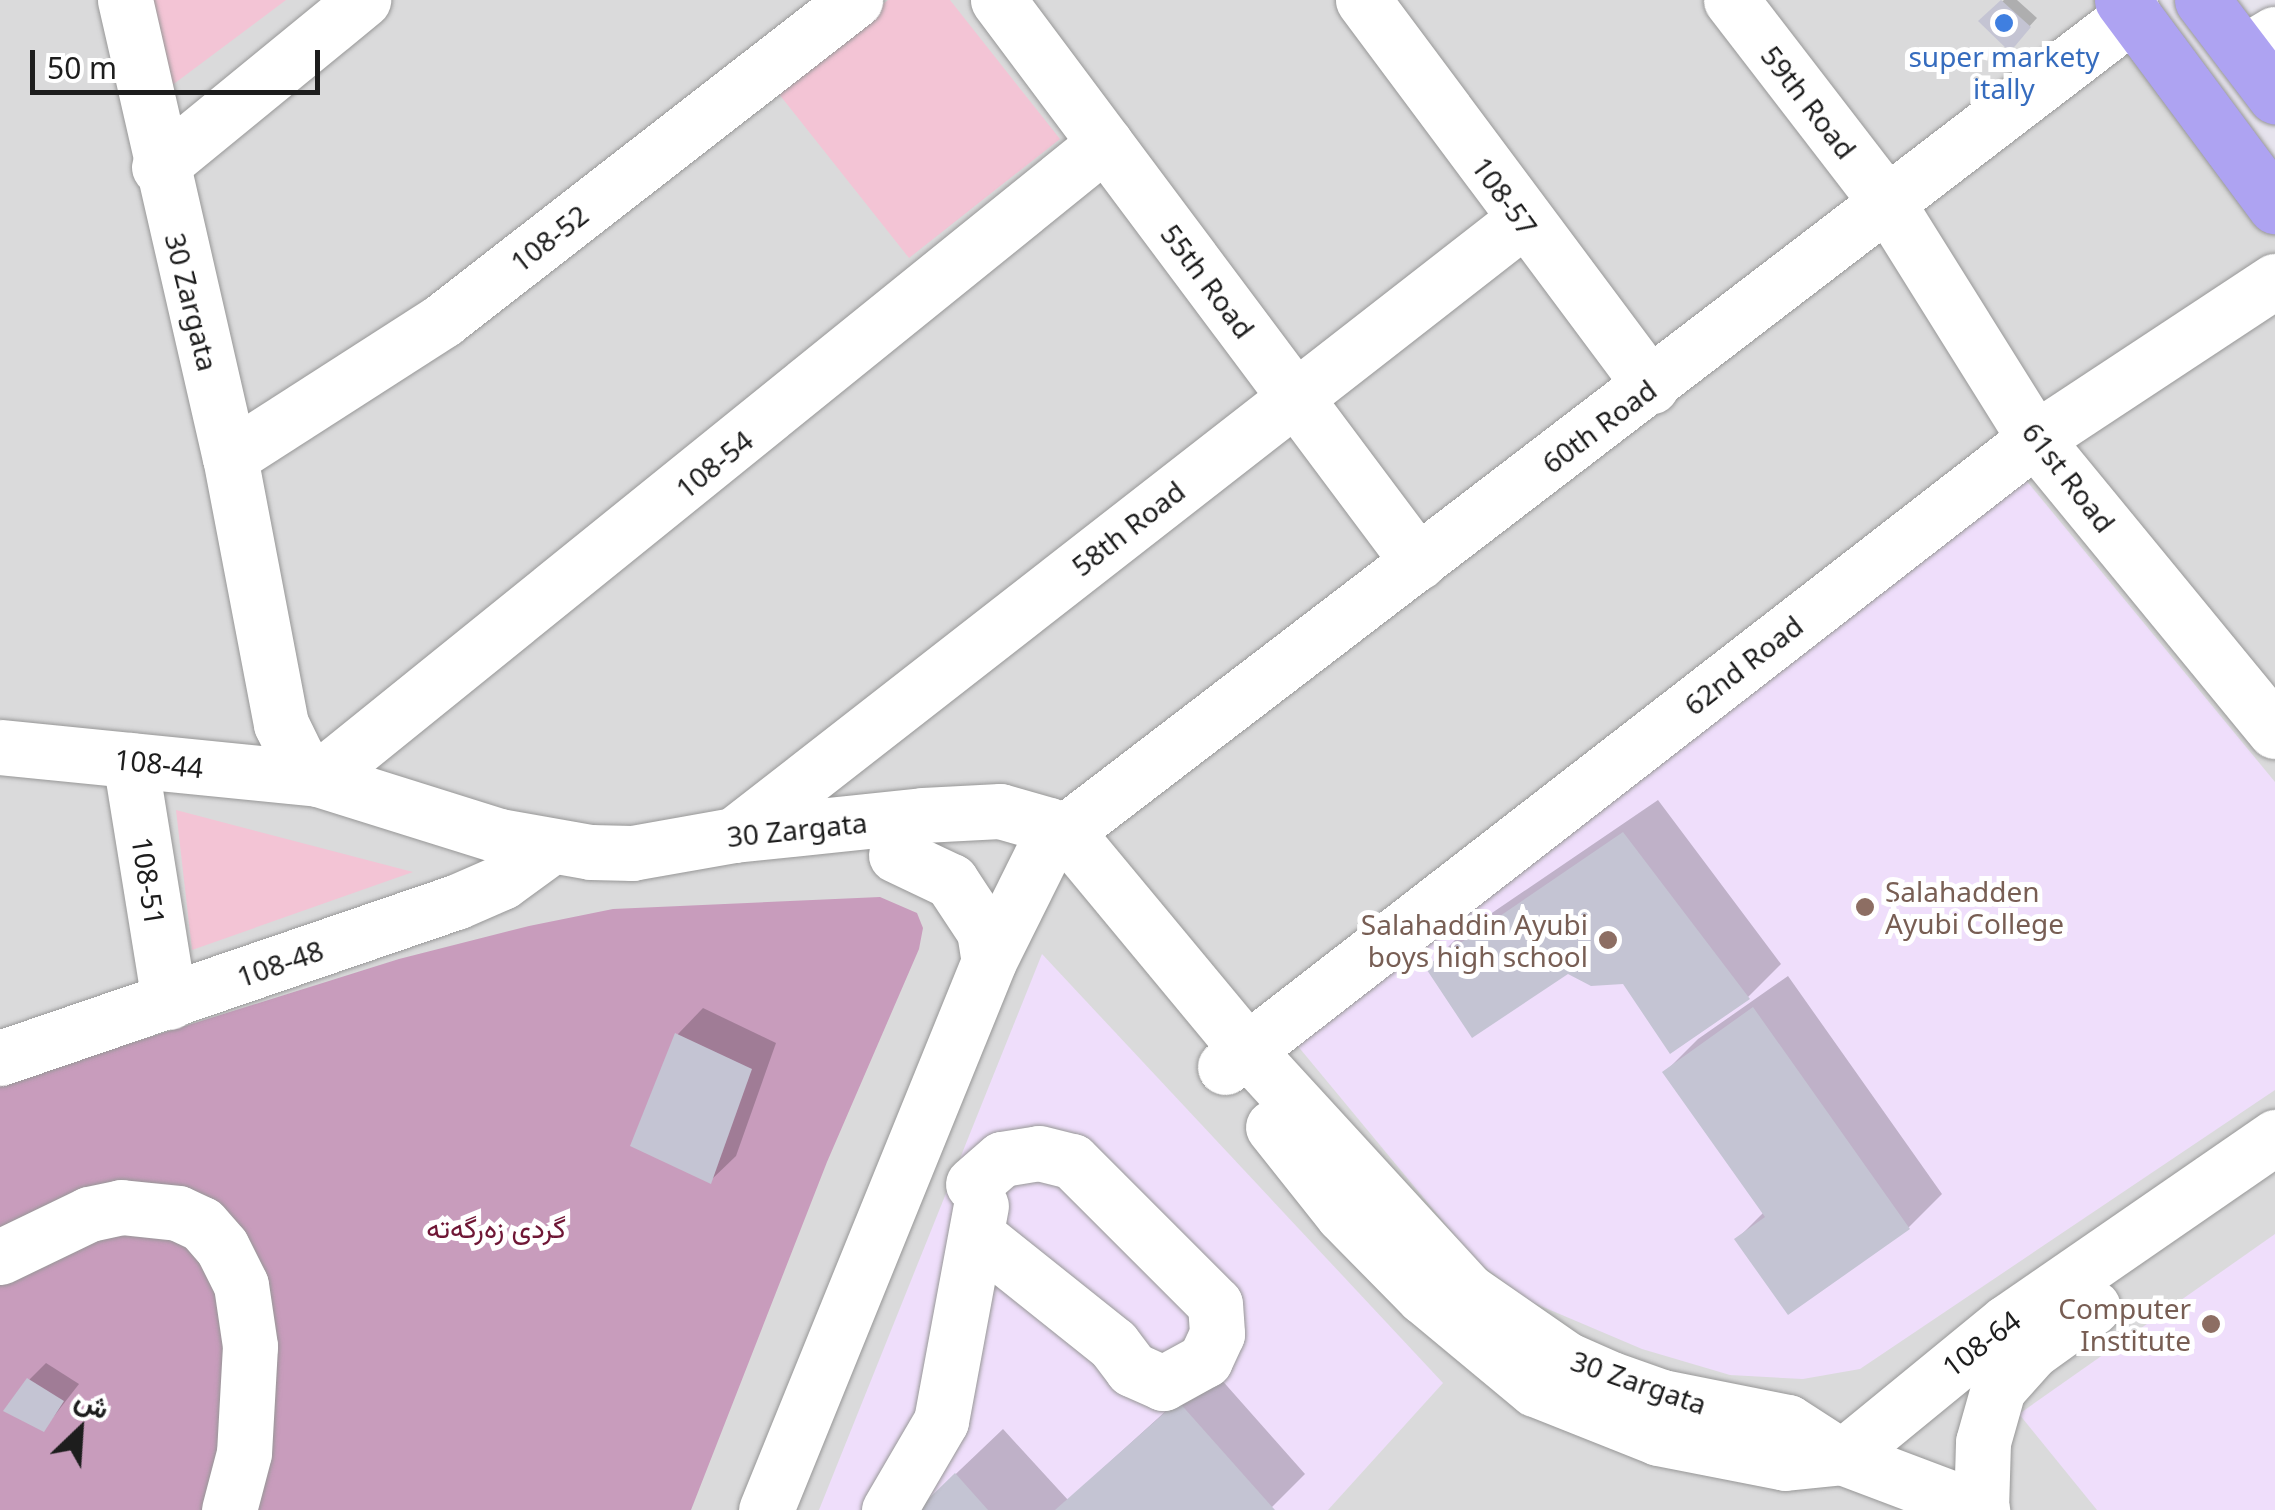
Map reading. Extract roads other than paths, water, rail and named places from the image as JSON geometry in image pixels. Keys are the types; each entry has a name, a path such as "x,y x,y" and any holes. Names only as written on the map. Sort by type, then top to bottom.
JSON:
{"main road":[{"path":"2202,0 2264,61"},
{"path":"2127,7 2275,206"}],"street":[{"name":"30 Zargata","path":"125,0 159,168 230,456 280,724 297,757 318,780 355,796 550,847 632,854 734,835 1000,811 1051,858"},
{"path":"159,168 364,0"},
{"name":"108-52","path":"230,456 443,320 855,0"},
{"name":"55th Road","path":"998,0 1418,562"},
{"name":"108-57","path":"1364,0 1522,221 1651,387"},
{"name":"59th Road","path":"1730,0 1888,204"},
{"name":"60th Road","path":"1051,858 1418,562 1888,204 2127,7"},
{"name":"108-54","path":"318,780 1105,143"},
{"name":"61st Road","path":"1888,204 2035,439 2275,732"},
{"name":"58th Road","path":"734,835 1522,221"},
{"name":"62nd Road","path":"1236,1058 2035,439 2275,282"},
{"name":"108-44","path":"0,747 318,780"},
{"name":"108-51","path":"130,760 169,1002"},
{"name":"108-48","path":"0,1058 456,902 502,882 550,847"},
{"path":"632,854 729,868 982,850 1051,858 1236,1058 1343,1214 1467,1338 1536,1389 1616,1425 1705,1450 1786,1463 1842,1456 1982,1510"},
{"path":"896,855 951,881 978,917 989,961"},
{"path":"766,1510 989,961 1051,858"},
{"path":"889,1510 940,1421 964,1194 1051,858"},
{"name":"108-64","path":"1842,1456 2138,1253 2275,1137"},
{"name":"108-64","path":"2138,1253 2275,1178"},
{"path":"796,1510 964,1194"},
{"path":"0,1257 89,1214 121,1207 178,1213 212,1236 241,1285 250,1346 244,1453 229,1510"},
{"name":"108-64","path":"1982,1510 1988,1417 2019,1336"}],"place":[{"name":"super markety itally","path":"2004,23"},
{"name":"Salahadden Ayubi College","path":"1865,907"},
{"name":"Salahaddin Ayubi boys high school","path":"1608,940"},
{"name":"Computer Institute","path":"2211,1324"}],"park label":[{"name":"گردی زەرگەتە","path":"496,1227"}]}
